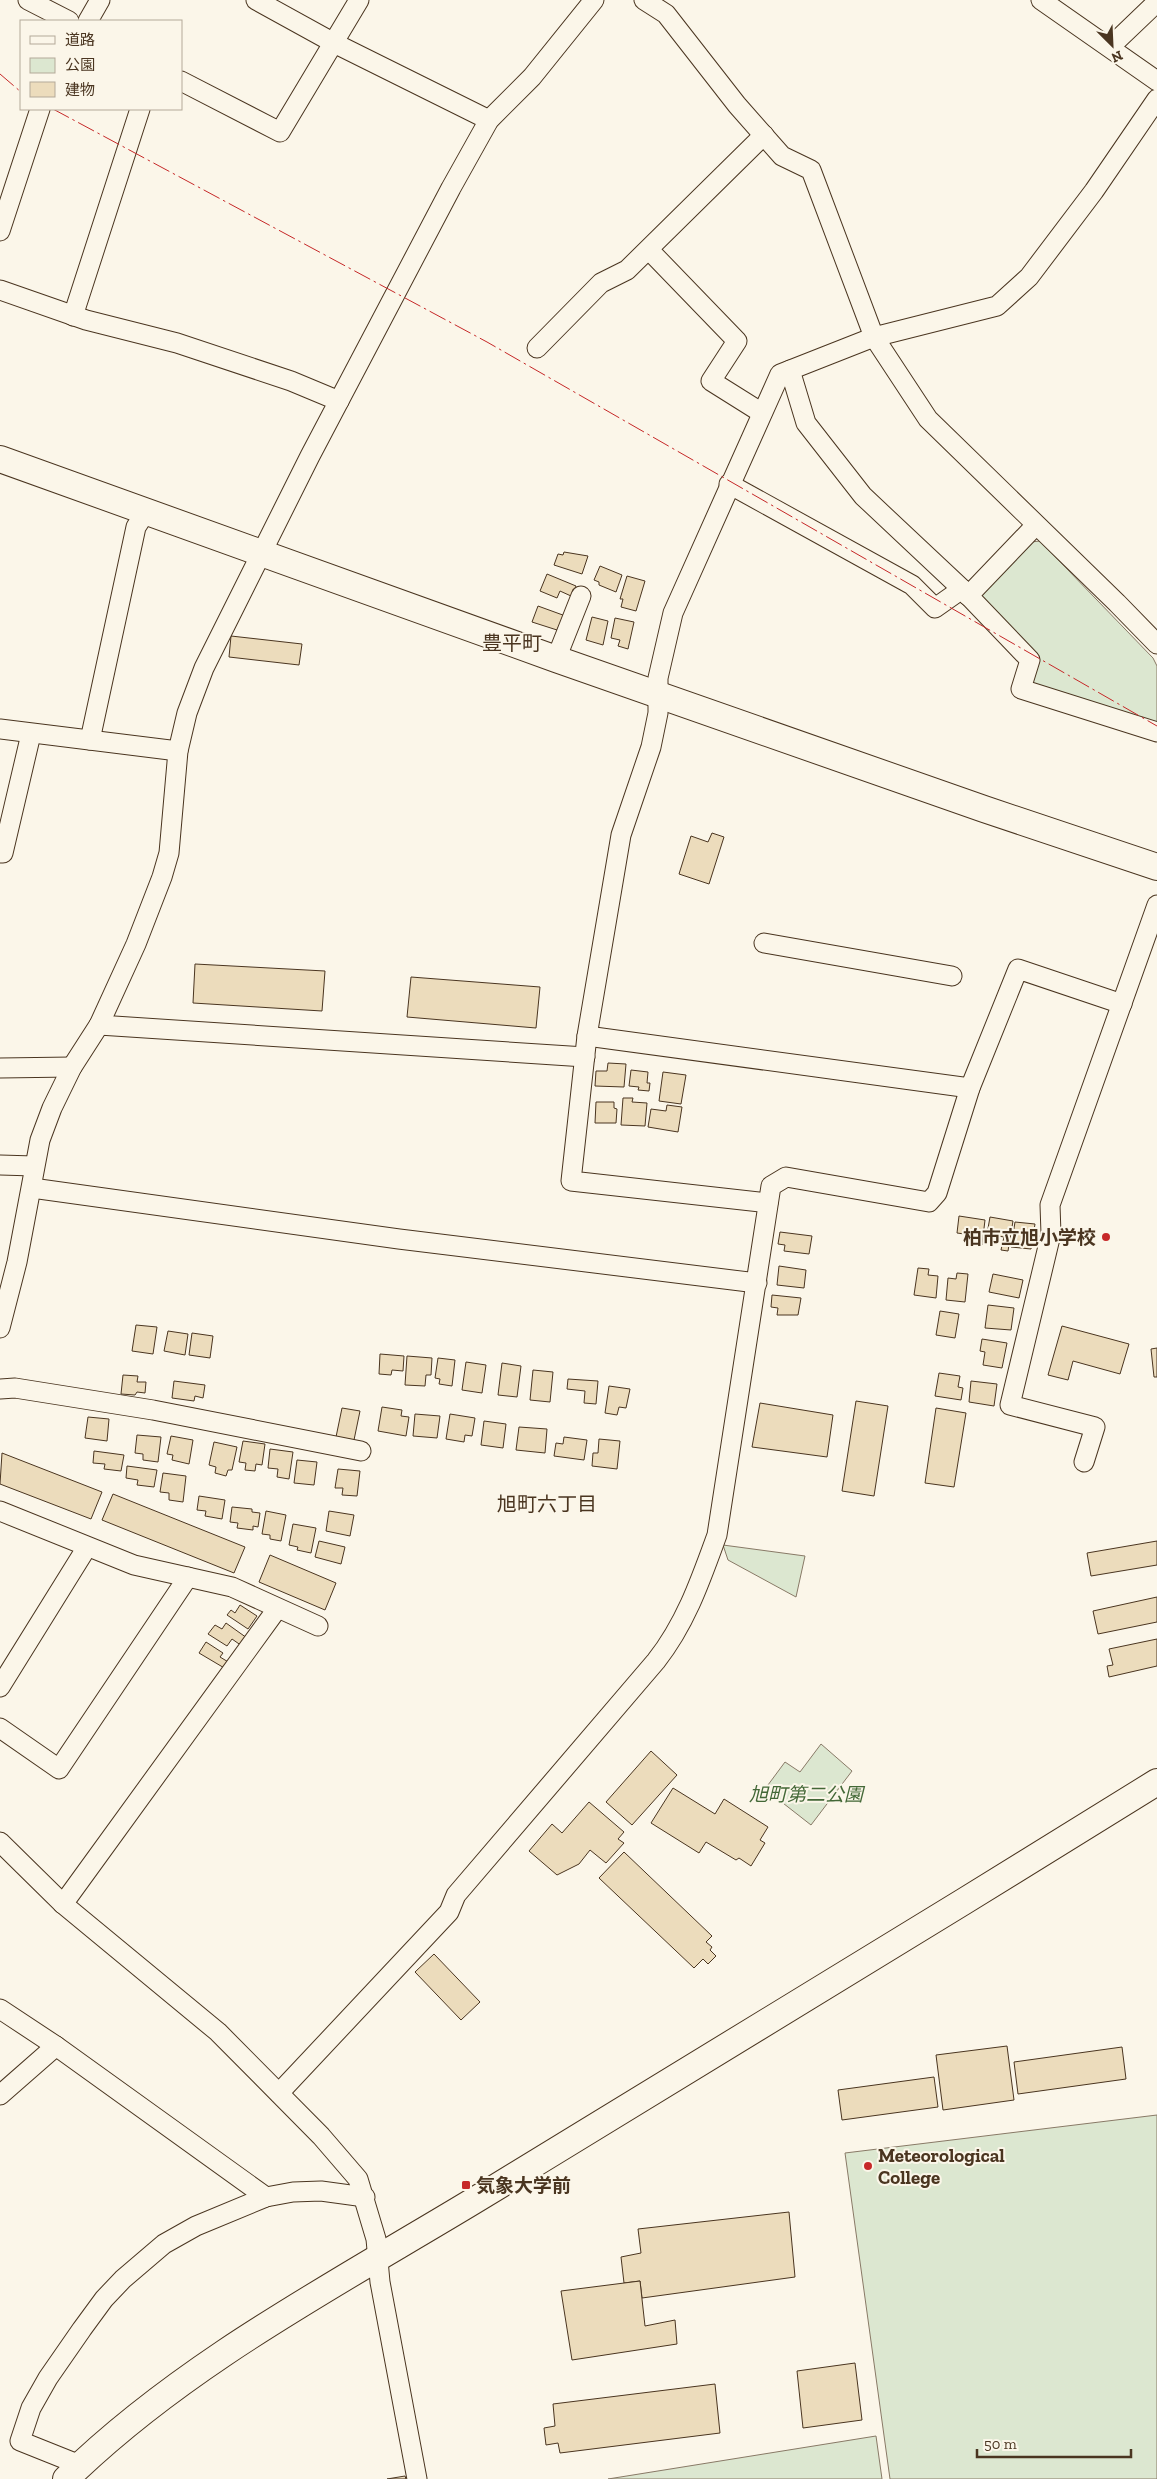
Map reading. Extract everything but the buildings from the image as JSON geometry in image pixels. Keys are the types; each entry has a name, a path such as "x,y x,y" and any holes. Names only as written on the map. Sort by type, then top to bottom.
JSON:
{"street":[{"path":"28,0 67,20"},
{"path":"89,20 100,0"},
{"path":"256,0 334,43 490,120"},
{"path":"182,82 280,132 359,0"},
{"path":"0,1328 8,1262 32,1188 34,1166 40,1140 52,1108 72,1067 99,1025 136,944 162,877 169,853 178,751 187,713 204,668 339,401 451,188 490,120 532,77 594,0"},
{"path":"644,0 666,14 737,105 782,156 811,170 874,337 928,419 1157,644"},
{"path":"1041,0 1157,81"},
{"path":"1110,47 1157,2"},
{"path":"768,1203 571,1181 587,1036 621,836 651,747 658,713 658,678 673,613 705,544 729,484 780,374 874,337 997,306 1017,290 1094,191 1157,99"},
{"path":"0,231 40,110"},
{"path":"73,316 140,110"},
{"path":"537,348 601,283 627,270 649,250 764,135"},
{"path":"649,250 737,341 711,381 762,413"},
{"path":"0,290 73,316 177,343 291,381 339,401"},
{"path":"790,370 806,422 857,488 965,593 1030,660 1021,690 1157,732"},
{"path":"0,459 145,513 556,659 975,806 1157,867"},
{"path":"729,484 912,585 935,608 965,593 1036,525"},
{"path":"90,740 136,528 145,513"},
{"path":"556,659 581,596"},
{"path":"0,729 178,751"},
{"path":"0,853 3,853 31,734"},
{"path":"1084,1462 1095,1427 1010,1406 1051,1234 1050,1205 1122,1004 1149,953 1157,905"},
{"path":"764,943 952,976"},
{"path":"279,2093 449,1912 456,1895 669,1644 705,1573 717,1535 771,1186 786,1177 929,1202 937,1193 970,1088 1018,969 1122,1004"},
{"path":"99,1025 585,1056"},
{"path":"587,1036 970,1088"},
{"path":"0,1068 72,1067"},
{"path":"0,1165 34,1166"},
{"path":"32,1188 389,1237 757,1283"},
{"path":"0,1389 15,1388 153,1410 361,1450"},
{"path":"0,1511 134,1565 232,1587 318,1626"},
{"path":"0,1687 87,1547"},
{"path":"0,1728 58,1769 188,1577"},
{"path":"63,1904 277,1609"},
{"path":"364,2197 320,2191 293,2192 266,2197 196,2226 146,2257 104,2299 61,2358 31,2408 20,2441 73,2472 126,2426 242,2342 1157,1782"},
{"path":"0,1842 63,1904 218,2032 279,2093 358,2178 376,2239 380,2282 417,2479"},
{"path":"0,2009 56,2046 266,2197"},
{"path":"0,2095 56,2046"}],"green space":[{"path":"1040,541 1153,658 1157,666 1157,728 1035,686 981,599 982,589 1031,542"},
{"path":"723,1545 805,1556 796,1597 728,1560"},
{"name":"旭町第二公園","path":"821,1744 852,1771 811,1825 765,1789 785,1762 800,1772"},
{"path":"1157,2115 1157,2479 890,2479 845,2153"},
{"path":"876,2436 882,2479 608,2479"}],"power":[{"path":"0,74 20,91"},
{"path":"55,110 487,342 1157,726"}],"place":[{"name":"柏市立旭小学校","path":"1106,1237"},
{"name":"Meteorological College","path":"868,2166"},
{"name":"気象大学前","path":"466,2185"}],"district":[{"name":"豊平町","path":"512,643"},
{"name":"旭町六丁目","path":"547,1504"}]}
